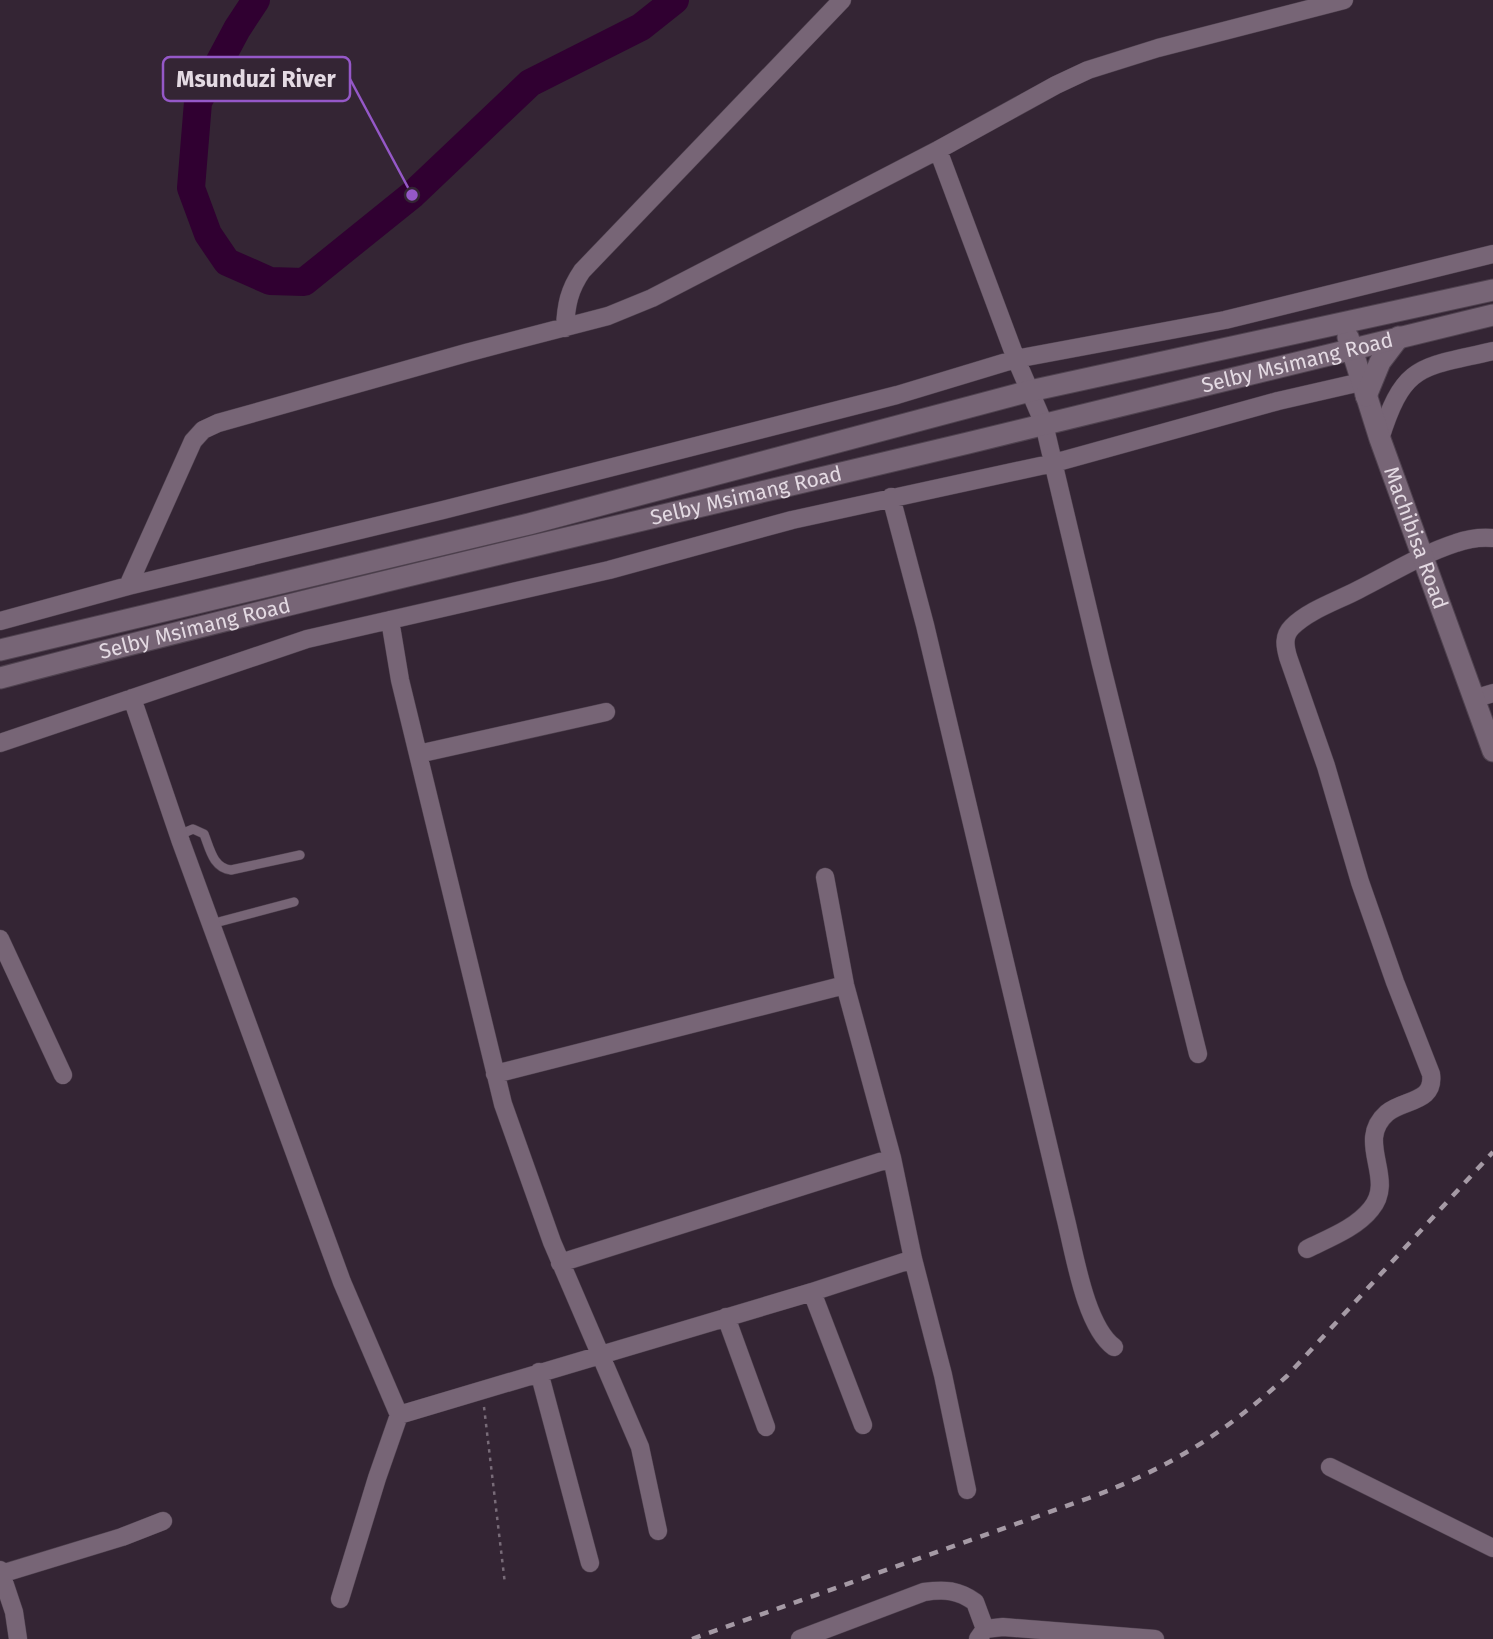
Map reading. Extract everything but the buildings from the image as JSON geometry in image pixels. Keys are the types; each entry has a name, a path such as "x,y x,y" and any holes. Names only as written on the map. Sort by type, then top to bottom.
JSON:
{"main road":[{"name":"Selby Msimang Road","path":"0,650 529,524 1030,391 1493,289"},
{"name":"Selby Msimang Road","path":"0,678 175,632 523,547 1493,315"},
{"name":"Machibisa Road","path":"1343,322 1422,558 1483,696 1493,751"},
{"path":"1364,389 1399,337"}],"street":[{"path":"565,328 567,301 571,288 582,271 842,0"},
{"path":"128,586 181,464 193,441 203,430 466,353 608,316 652,298 1088,70 1158,48 1344,0"},
{"path":"938,150 1016,359 1044,424 1198,1054"},
{"path":"0,621 128,586 758,431 897,395 1016,359 1224,320 1493,254"},
{"path":"1380,439 1390,407 1412,376 1428,366 1493,351"},
{"path":"0,743 307,639 609,570 792,520 1054,463 1278,401 1364,389"},
{"path":"891,497 925,625 1090,1312 1104,1339 1114,1347"},
{"path":"1307,1249 1360,1221 1373,1207 1381,1191 1380,1172 1373,1152 1376,1130 1387,1113 1428,1092 1432,1084 1431,1074 1360,883 1326,766 1285,647 1286,635 1310,614 1422,558 1469,539 1493,538"},
{"path":"390,620 400,680 495,1074 537,1204 644,1460 657,1531"},
{"path":"132,698 211,924 342,1282 400,1415 377,1478 340,1599"},
{"path":"418,754 606,712"},
{"path":"825,877 845,985 892,1158 967,1490"},
{"path":"0,939 63,1075"},
{"path":"495,1074 845,985"},
{"path":"560,1263 892,1158"},
{"path":"400,1415 813,1292 913,1259"},
{"path":"813,1292 863,1424"},
{"path":"726,1317 766,1427"},
{"path":"539,1372 590,1563"},
{"path":"1330,1467 1493,1548"},
{"path":"18,1639 14,1612 1,1572 122,1537 163,1521"},
{"path":"800,1639 924,1592 940,1590 953,1590 975,1602 982,1634 1043,1629 1155,1639"}],"lane":[{"path":"179,835 193,830 204,834 217,865 223,869 231,870 300,855"},
{"path":"211,924 294,902"}],"path":[{"path":"482,1390 505,1584"}],"waterway":[{"path":"256,0 237,29 198,102 191,188 208,234 227,262 270,281 304,282 412,195 530,83 641,27 675,0"}],"railway":[{"path":"692,1639 1118,1487 1194,1448 1241,1415 1287,1376 1493,1152"}],"place":[{"name":"Msunduzi River","path":"412,195"}]}
